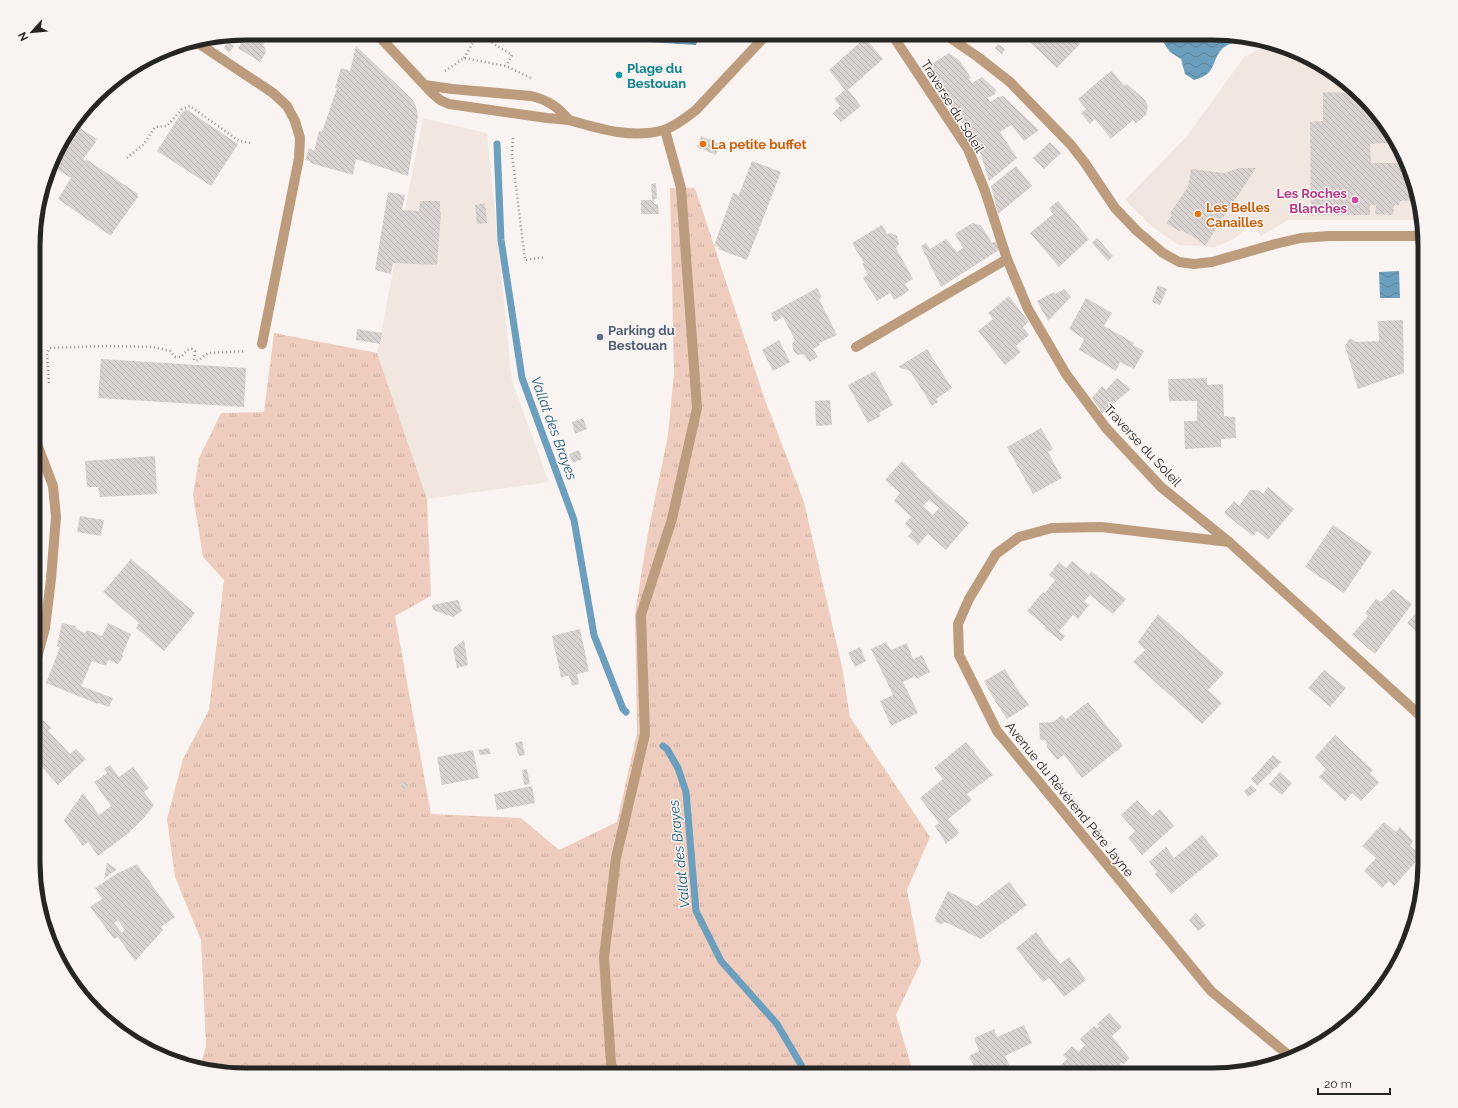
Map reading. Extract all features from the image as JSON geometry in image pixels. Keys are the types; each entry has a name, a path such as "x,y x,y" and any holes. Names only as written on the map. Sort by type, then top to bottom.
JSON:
{"street":[{"path":"383,40 440,100 449,104 570,120 603,130 634,134 665,130 684,119 696,110 761,40"},
{"name":"Traverse du Soleil","path":"896,40 968,150 985,191 1007,259 1028,309 1066,374 1106,428 1161,487 1229,542 1418,714"},
{"path":"952,40 978,57 1010,82 1071,145 1119,213 1142,236 1163,253 1179,262 1194,264 1212,262 1301,238 1328,236 1418,236"},
{"path":"201,45 273,93 286,106 295,121 300,138 299,158 262,344"},
{"path":"425,85 542,98 551,102 570,120"},
{"path":"612,1068 604,957 616,858 645,734 641,615 672,519 697,408 681,188 665,130"},
{"path":"856,347 1007,259"},
{"path":"40,462 53,486 56,517 45,628 40,647"},
{"name":"Avenue du Révérend Père Jayne","path":"1229,542 1101,527 1052,528 1019,538 996,554 969,599 958,624 959,655 997,731 1211,991 1287,1054"}],"path":[{"path":"442,72 464,58 474,40"},
{"path":"488,40 512,54 506,66"},
{"path":"464,58 506,66 534,79"},
{"path":"127,158 144,144 155,127 167,126 182,109 190,106 239,141 252,143"},
{"path":"512,138 512,154 525,260 546,257"},
{"path":"49,383 47,353 50,348 108,346 153,347 170,351 175,357 181,357 187,350 192,349 195,351 195,360 199,360 209,353 223,352"}],"shaded area":[{"path":"1264,47 1278,51 1303,61 1327,75 1338,82 1358,100 1376,120 1397,155 1411,192 1416,220 1288,220 1261,236 1251,224 1234,239 1215,247 1178,245 1151,226 1125,200 1187,136 1244,57"},
{"path":"423,118 487,133 512,381 549,482 427,499 377,353"}],"green space":[{"path":"670,188 695,188 765,400 804,502 842,667 850,717 930,837 907,890 921,962 896,1015 912,1068 232,1068 201,1063 206,1046 201,940 175,877 167,819 183,759 209,710 224,580 203,557 193,495 199,458 221,413 264,412 274,333 377,353 427,499 431,596 395,616 431,814 521,818 559,850 617,822 637,733 635,613 648,533 668,435 674,373"}],"water":[{"path":"617,40 698,40 696,45"},
{"path":"1162,40 1234,41 1222,49 1218,54 1212,68 1206,75 1194,80 1185,74 1181,59 1170,52"},
{"path":"1399,271 1400,298 1380,298 1379,272"}],"building":[{"path":"244,40 266,40 263,45 266,52 260,62 238,48"},
{"path":"863,40 867,40 883,59 848,90 861,106 841,122 833,113 840,106 834,99 845,90 829,70"},
{"path":"1027,40 1076,40 1080,44 1057,68"},
{"path":"227,42 234,46 229,53 224,48"},
{"path":"998,44 1005,49 1002,54 995,48"},
{"path":"356,46 412,99 416,106 418,116 408,176 356,159 353,175 310,163 310,161 305,160 309,148 314,151 319,131 322,132 337,88 335,88 341,68 350,71"},
{"path":"949,53 960,61 971,78 969,79 972,83 982,77 996,90 995,94 988,98 990,102 1003,96 1039,130 1024,141 1011,125 1000,132 1017,158 989,181 978,146 925,68"},
{"path":"1112,71 1124,86 1127,84 1145,100 1148,106 1146,115 1136,123 1133,120 1111,139 1095,119 1090,124 1081,113 1086,109 1078,99"},
{"path":"1323,92 1350,93 1376,120 1388,140 1388,143 1370,144 1371,163 1400,163 1413,200 1400,201 1399,205 1394,205 1393,215 1375,214 1376,205 1370,205 1370,215 1311,215 1310,122 1323,121"},
{"path":"186,109 238,144 211,186 157,151 180,115"},
{"path":"78,127 97,139 83,159 86,161 86,159 138,194 138,197 111,236 58,199 71,178 56,168 61,155"},
{"path":"701,136 720,144 716,155 697,147"},
{"path":"1050,142 1061,153 1044,169 1033,158"},
{"path":"752,161 781,172 747,260 714,246 733,193 739,195"},
{"path":"1016,166 1032,186 998,214 991,186"},
{"path":"1239,168 1256,168 1205,246 1192,236 1181,230 1179,231 1166,223 1172,215 1170,213 1188,187 1191,169 1224,173"},
{"path":"656,183 657,199 654,199 654,204 658,204 659,214 641,214 641,200 652,200 651,184"},
{"path":"388,192 405,195 402,210 419,211 420,201 440,201 441,213 437,265 393,263 391,274 375,270"},
{"path":"1058,201 1089,239 1059,267 1030,233 1053,214 1049,208"},
{"path":"485,203 487,223 477,224 475,205"},
{"path":"972,223 981,225 992,243 996,241 999,250 941,287 921,246 926,243 930,249 946,239 957,252 963,248 955,234"},
{"path":"882,225 887,234 891,233 897,236 899,244 896,248 913,279 905,284 909,290 903,295 894,300 890,293 877,301 863,278 868,274 862,264 864,263 852,243"},
{"path":"1097,238 1113,256 1108,261 1092,243"},
{"path":"1158,285 1167,289 1160,305 1152,302"},
{"path":"817,288 822,297 819,299 837,335 819,343 820,345 813,349 818,357 809,362 804,354 798,355 794,352 792,344 795,340 783,317 774,322 771,313"},
{"path":"1064,289 1071,297 1048,321 1037,301 1054,292 1055,294"},
{"path":"1009,296 1029,322 1023,327 1029,335 1016,346 1021,352 1005,365 978,331 993,319 988,313"},
{"path":"1086,298 1112,313 1104,326 1134,343 1133,345 1144,351 1134,369 1120,362 1116,371 1079,350 1084,339 1069,329"},
{"path":"1403,320 1404,373 1358,389 1345,346 1350,338 1356,342 1379,341 1378,321"},
{"path":"357,329 382,333 380,344 356,340"},
{"path":"779,340 790,362 773,371 762,350"},
{"path":"927,349 952,388 936,399 938,402 932,406 910,371 898,367"},
{"path":"101,359 246,368 244,407 98,398"},
{"path":"875,371 893,405 879,413 881,416 868,423 848,385"},
{"path":"1117,378 1131,389 1102,413 1092,398 1102,386 1106,390"},
{"path":"1207,378 1207,385 1223,384 1224,416 1235,417 1236,438 1221,439 1221,447 1185,449 1184,421 1197,421 1197,401 1169,401 1168,379"},
{"path":"830,400 832,425 816,426 815,401"},
{"path":"583,418 587,429 575,434 572,422"},
{"path":"1041,428 1053,449 1048,452 1062,478 1033,494 1007,447"},
{"path":"579,450 582,459 573,463 569,454"},
{"path":"155,456 157,494 100,497 98,487 87,487 85,461"},
{"path":"902,461 916,474 916,476 969,523 946,550 928,534 918,545 908,536 912,531 905,524 911,517 894,501 900,493 885,480","holes":["929,500 939,508 933,515 923,506"]},
{"path":"1268,487 1294,509 1268,540 1257,531 1253,536 1224,513 1234,501 1239,506 1250,490 1258,490 1263,494"},
{"path":"80,516 104,520 101,536 77,532"},
{"path":"1333,525 1372,552 1344,593 1305,567"},
{"path":"131,559 195,613 164,651 136,628 139,623 103,592"},
{"path":"1072,561 1089,575 1091,571 1126,599 1113,614 1090,595 1084,601 1089,605 1078,619 1073,615 1059,631 1065,636 1061,641 1044,628 1045,626 1027,611 1043,592 1045,593 1055,580 1049,575 1059,562 1066,568"},
{"path":"1393,589 1412,604 1375,654 1352,635 1368,616 1365,613 1376,599 1381,602"},
{"path":"458,600 462,611 453,617 433,610 432,605"},
{"path":"1418,611 1418,633 1407,623"},
{"path":"1158,614 1224,673 1208,690 1222,703 1202,724 1133,662 1145,650 1138,642"},
{"path":"62,623 75,626 76,629 85,633 87,630 102,636 108,623 131,634 122,655 123,657 118,664 108,660 106,666 92,661 81,686 113,698 109,707 46,683 60,647 57,646"},
{"path":"580,629 589,671 577,674 579,684 572,686 569,676 561,677 552,636"},
{"path":"464,640 468,665 457,668 453,648"},
{"path":"886,642 891,650 907,643 913,659 922,655 930,672 916,679 915,676 903,682 918,713 891,726 880,701 893,695 871,649"},
{"path":"860,647 866,661 855,667 848,653"},
{"path":"1005,669 1029,705 1007,719 984,681"},
{"path":"1324,670 1346,688 1330,707 1308,688"},
{"path":"1088,702 1123,746 1082,778 1064,755 1057,760 1047,747 1046,740 1040,740 1039,723 1053,722 1062,715 1066,719"},
{"path":"43,720 51,728 48,731 70,754 76,749 86,759 58,785 40,765 40,723"},
{"path":"1335,735 1373,770 1370,773 1379,782 1361,801 1352,793 1345,801 1319,777 1326,769 1315,757"},
{"path":"522,741 525,755 519,756 515,743"},
{"path":"966,742 993,775 967,794 972,800 948,819 959,833 946,844 935,826 939,823 920,798 943,779 934,768"},
{"path":"489,748 491,754 480,755 478,750"},
{"path":"473,750 479,778 442,785 437,757"},
{"path":"1273,755 1281,762 1257,786 1251,779"},
{"path":"110,765 119,777 133,767 149,788 144,792 154,805 143,819 126,835 98,856 88,842 83,846 64,820 83,793 99,815 111,806 94,782 107,773 104,769"},
{"path":"527,769 530,784 524,785 522,770"},
{"path":"1280,772 1292,783 1282,795 1269,784"},
{"path":"407,781 408,788 402,789 401,782"},
{"path":"1251,785 1257,790 1248,797 1244,791"},
{"path":"532,786 535,803 497,810 494,794"},
{"path":"1137,800 1152,816 1160,809 1174,826 1142,855 1128,838 1135,831 1121,815"},
{"path":"1384,822 1396,832 1400,827 1413,841 1410,846 1418,853 1418,859 1394,886 1389,881 1382,888 1364,871 1376,858 1362,846"},
{"path":"1202,835 1219,855 1171,894 1155,874 1157,872 1149,862 1166,847 1174,858"},
{"path":"107,863 117,869 104,879"},
{"path":"137,864 175,917 161,927 163,930 135,961 118,937 114,939 90,907 102,899 95,888 116,874","holes":["118,920 125,930 122,933 114,923"]},
{"path":"1009,882 1027,905 981,939 945,922 941,924 936,922 935,918 948,891 977,906"},
{"path":"1196,913 1206,925 1198,931 1189,920"},
{"path":"1036,932 1060,964 1069,957 1086,980 1064,997 1049,978 1043,982 1016,948"},
{"path":"1109,1013 1122,1027 1112,1036 1129,1058 1124,1064 1121,1062 1120,1068 1058,1068 1067,1059 1063,1055 1072,1046 1079,1052 1085,1045 1080,1039 1094,1026 1097,1028 1099,1027 1097,1024"},
{"path":"1024,1025 1032,1043 1005,1056 1011,1068 984,1068 984,1066 975,1068 969,1056 979,1051 974,1038 994,1029 997,1037"}],"waterway":[{"name":"Vallat des Brayes","path":"497,144 501,240 522,378 574,520 594,635 623,709 626,712"},
{"name":"Vallat des Brayes","path":"663,746 667,749 678,768 686,792 696,911 721,961 777,1024 803,1068"}],"place":[{"name":"Plage du Bestouan","path":"619,75"},
{"name":"La petite buffet","path":"703,144"},
{"name":"Les Roches Blanches","path":"1355,200"},
{"name":"Les Belles Canailles","path":"1198,214"},
{"name":"Parking du Bestouan","path":"600,337"}]}
